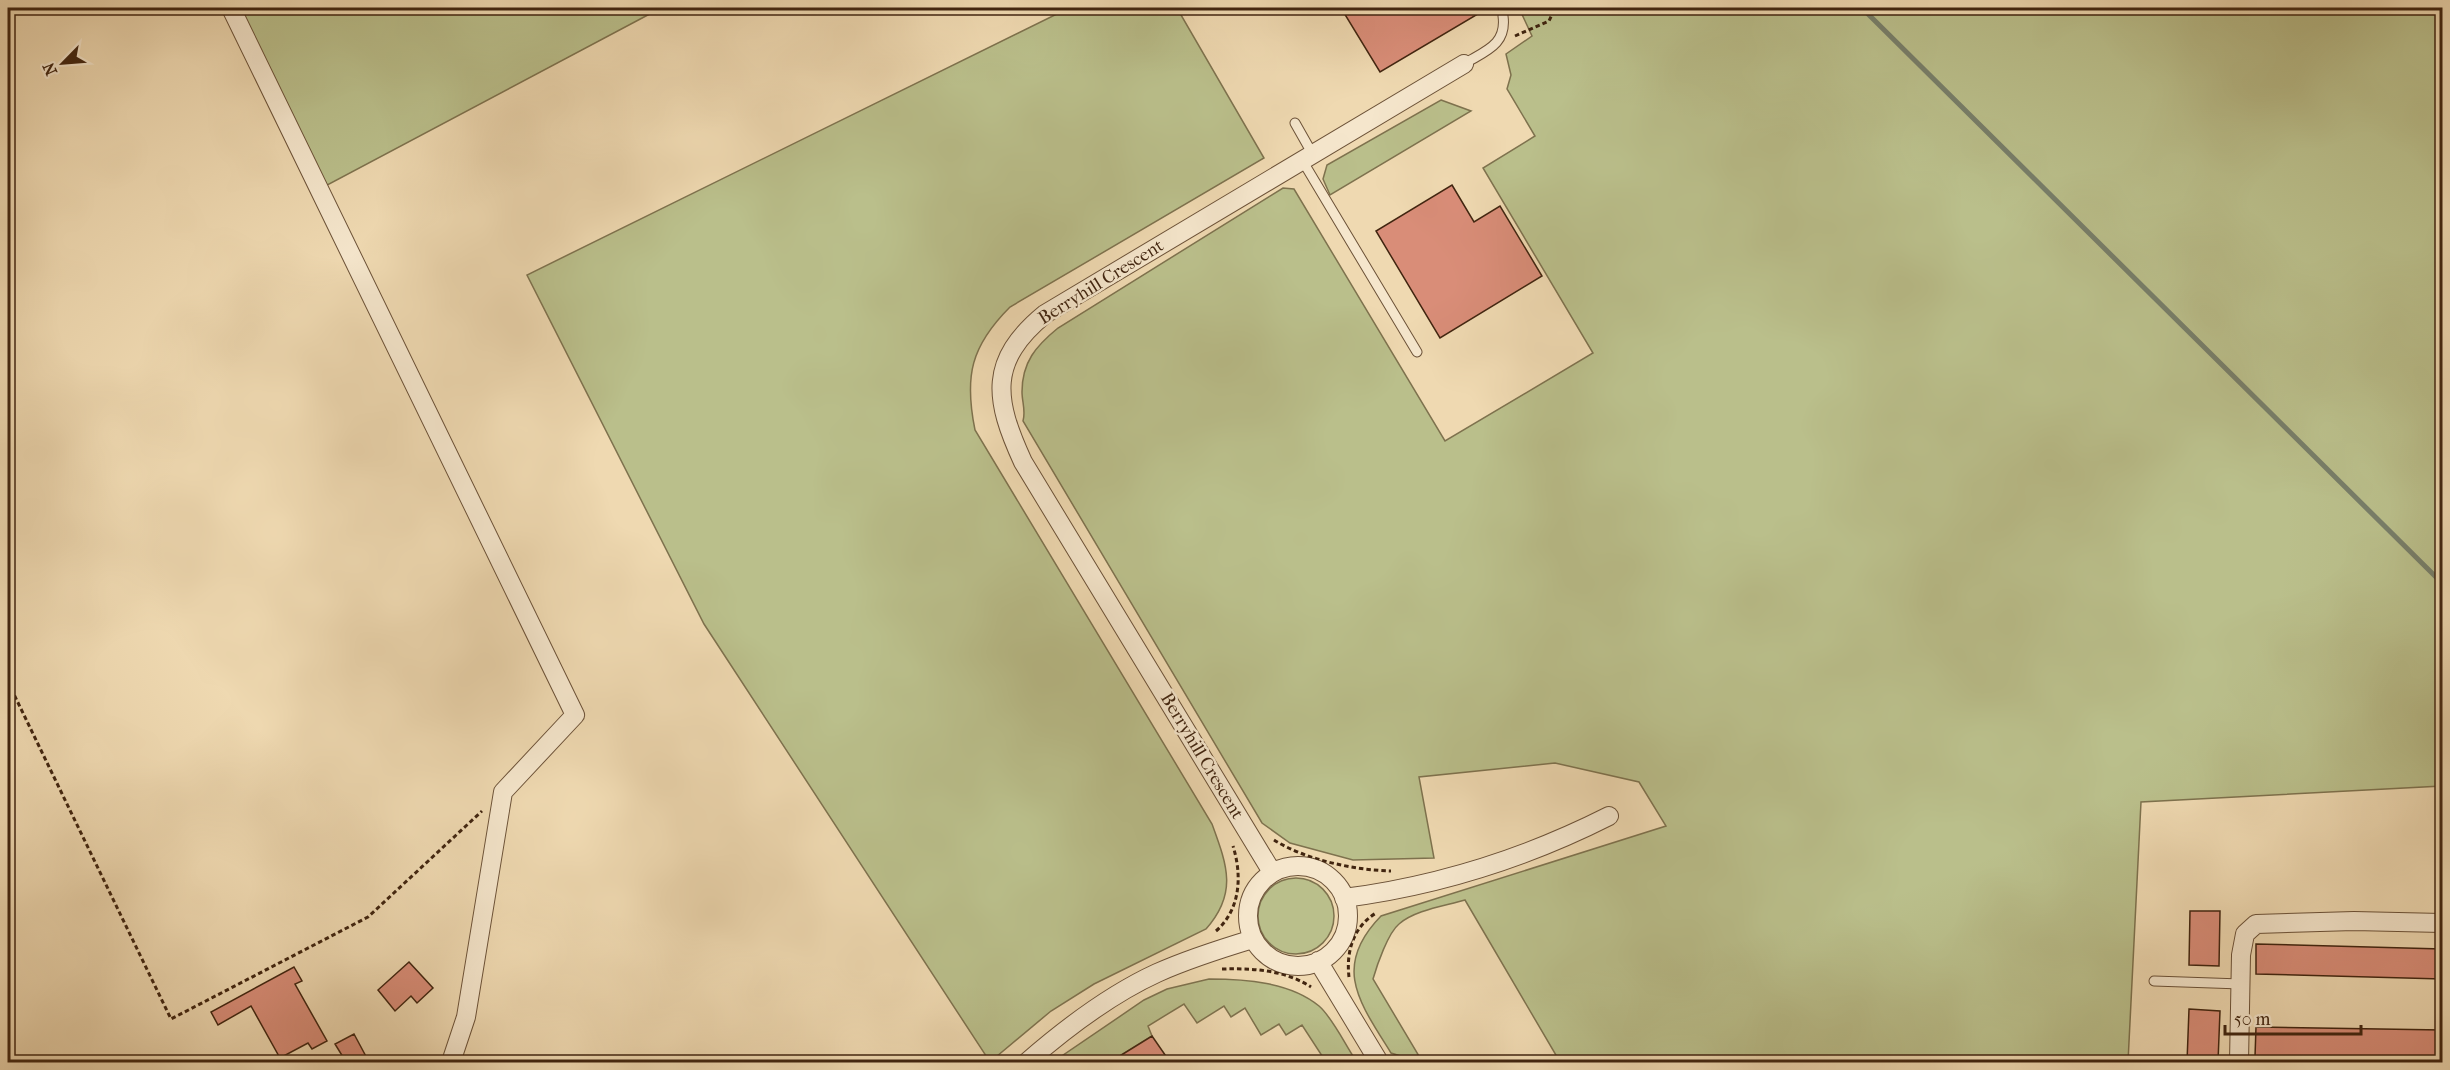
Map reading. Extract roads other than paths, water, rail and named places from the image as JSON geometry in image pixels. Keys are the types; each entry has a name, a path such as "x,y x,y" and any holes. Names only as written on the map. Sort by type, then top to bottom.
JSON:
{"street":[{"path":"231,8 575,715 503,792 466,1017 451,1062"},
{"name":"Berryhill Crescent","path":"1272,872 1023,462 1008,429 1002,404 1001,378 1016,342 1045,314 1464,64"},
{"path":"1344,898 1379,893 1471,872 1573,834 1610,816"},
{"path":"1289,866 1306,866 1322,872 1336,883 1344,898 1348,913 1341,941 1331,953 1318,961 1304,965 1289,965 1268,956 1253,939 1248,924 1250,902 1260,882 1272,872 1289,866"},
{"path":"2240,1062 2241,955 2245,933 2256,924 2354,921 2442,923"},
{"path":"1027,1062 1055,1038 1126,990 1155,974 1196,957 1253,939"},
{"path":"1318,961 1379,1062"}],"lane":[{"path":"1464,64 1496,44 1504,31 1503,16"},
{"path":"1295,123 1307,156 1417,352"},
{"path":"2154,981 2241,984"}],"waterway":[{"path":"1862,8 2442,583"}]}
